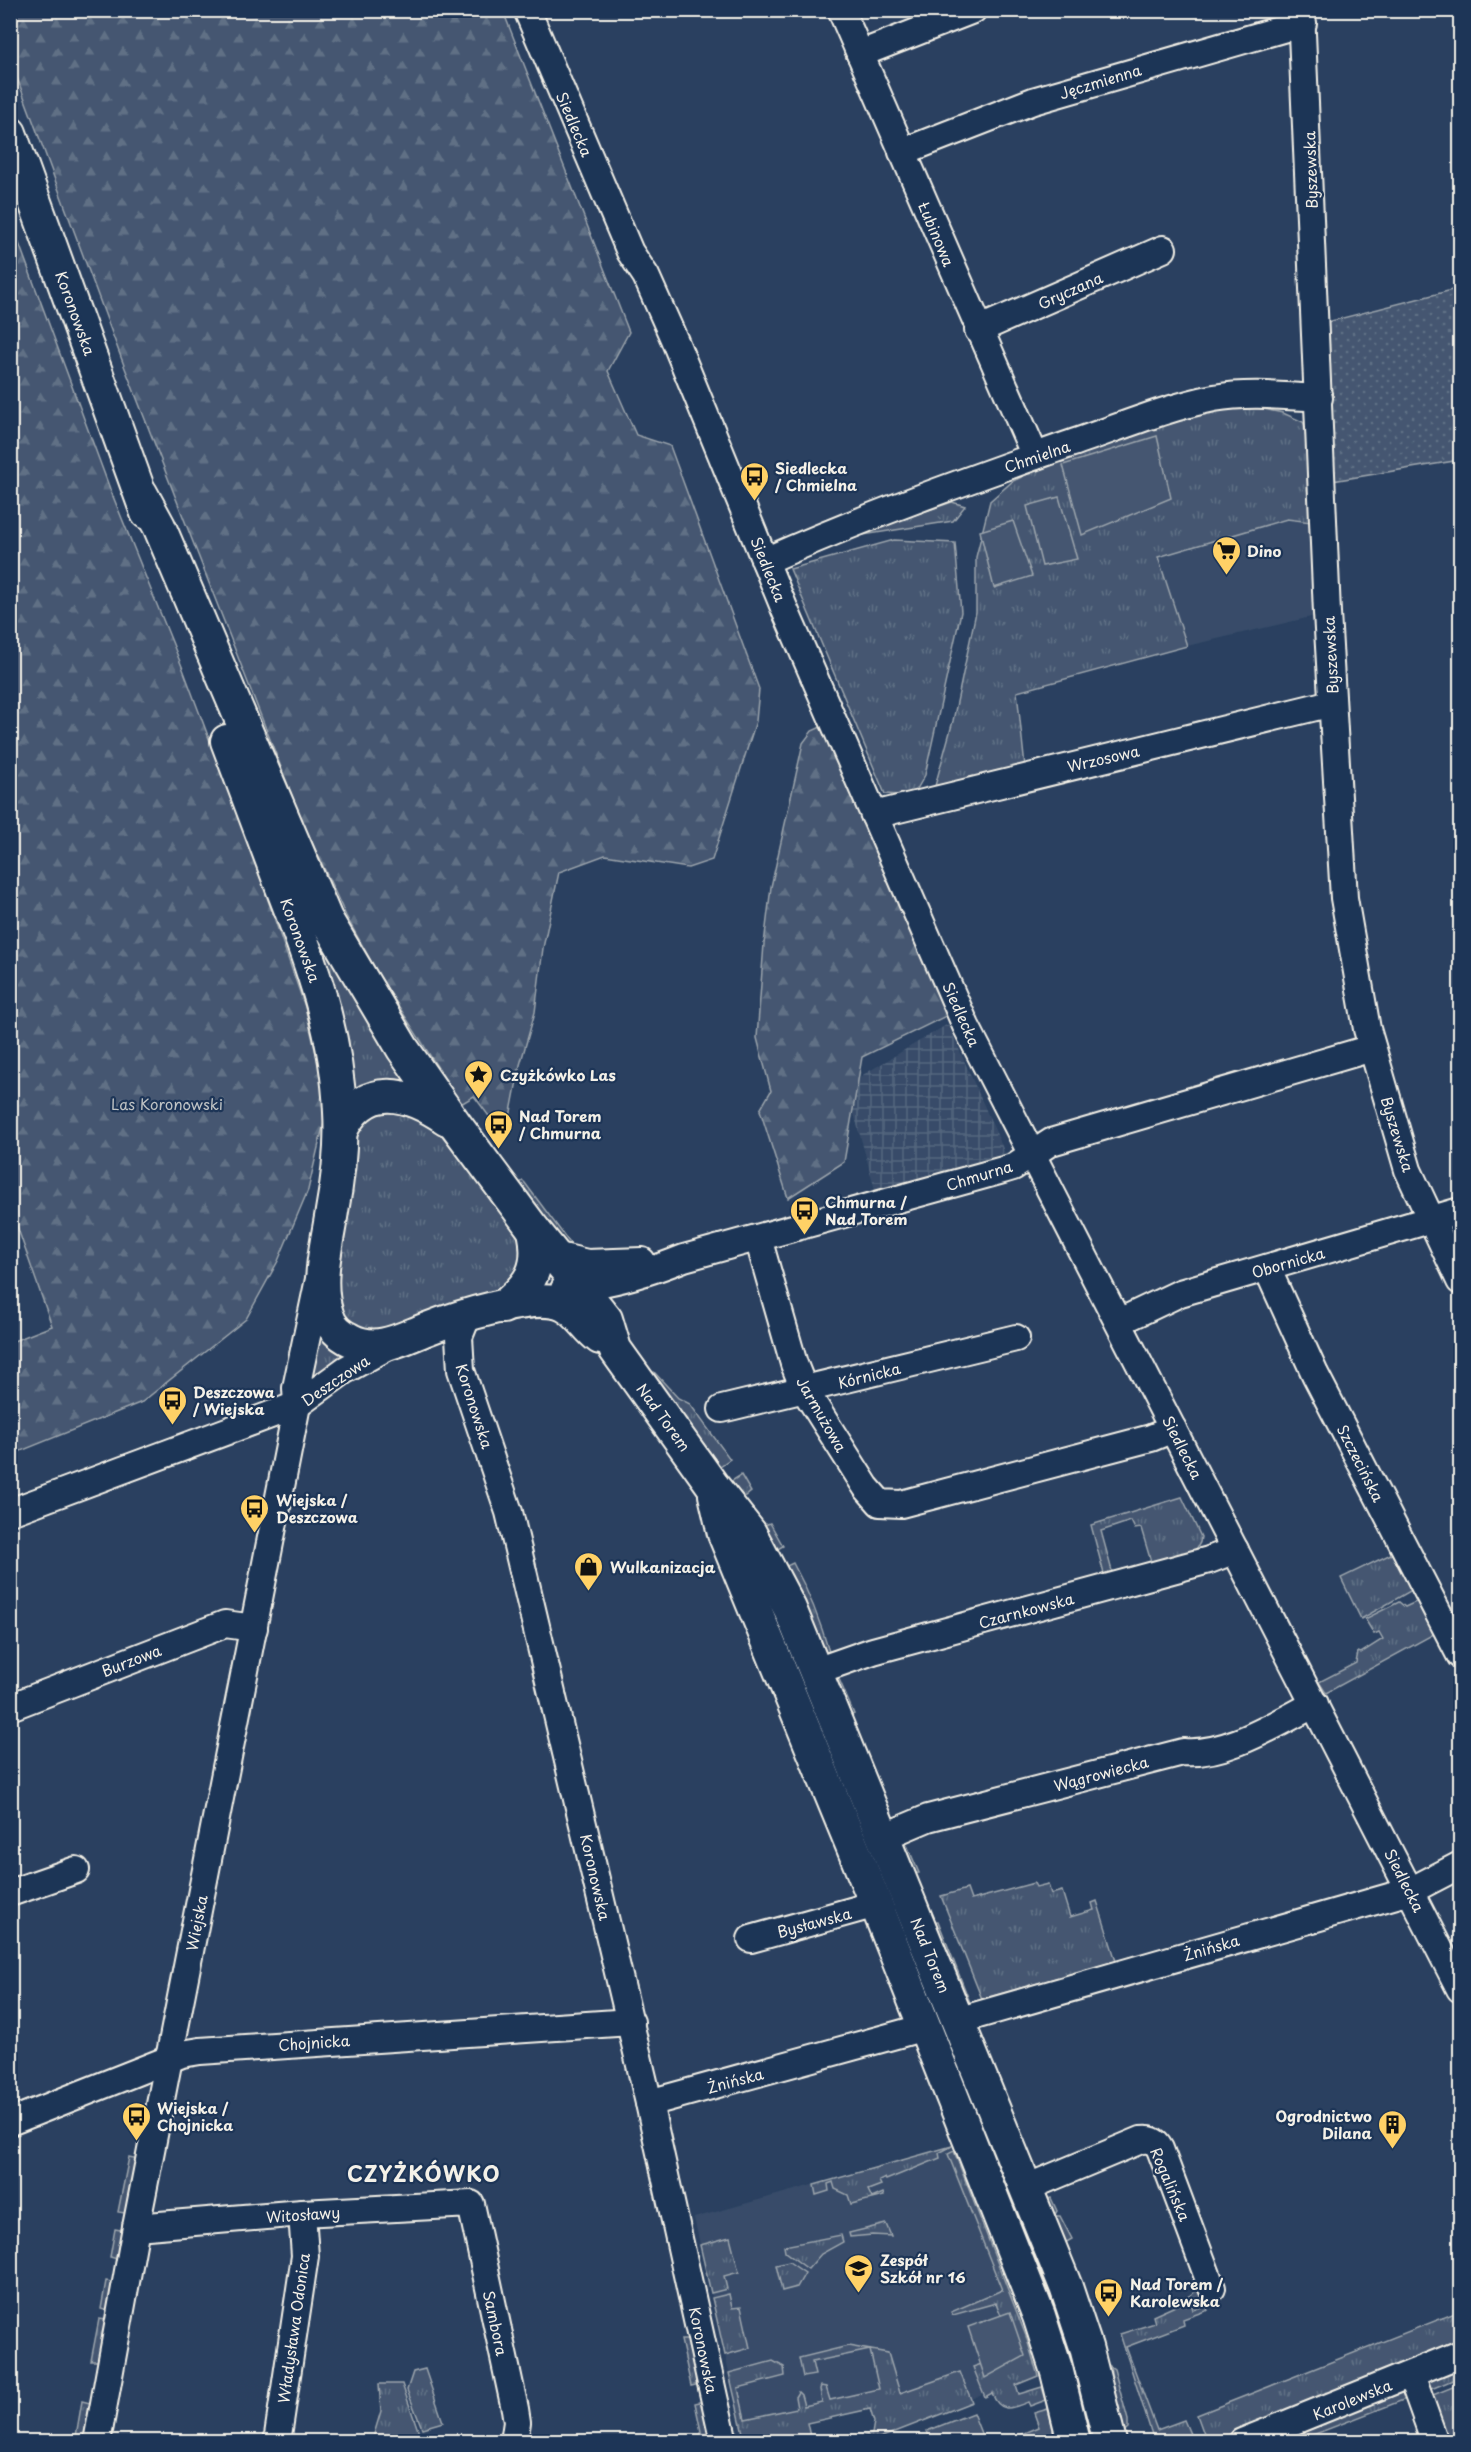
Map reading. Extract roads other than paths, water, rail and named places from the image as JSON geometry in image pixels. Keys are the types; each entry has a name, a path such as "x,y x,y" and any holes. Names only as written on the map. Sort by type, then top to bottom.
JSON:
{"main road":[{"name":"Koronowska","path":"10,133 141,493 184,624 319,988 331,1035 337,1074 340,1131 334,1198 322,1270"},
{"name":"Koronowska","path":"141,493 159,526 326,919 403,1048 456,1125 534,1230 579,1284"},
{"path":"340,1131 346,1119 362,1103 381,1096 393,1095 419,1101 456,1125"},
{"path":"514,1304 535,1270 537,1246 534,1230"},
{"path":"322,1270 326,1312 334,1327 348,1338 364,1345 392,1344"},
{"name":"Nad Torem","path":"579,1284 606,1319 615,1349"},
{"name":"Nad Torem","path":"514,1304 543,1300 564,1305 578,1316 589,1330 615,1349 713,1486 750,1533 790,1610 816,1671 1066,2287 1093,2371 1110,2442"},
{"name":"Deszczowa","path":"392,1344 423,1330 514,1304"},
{"name":"Nad Torem","path":"713,1486 724,1533 876,1904 1039,2316 1066,2405 1074,2442"}],"street":[{"name":"Siedlecka","path":"527,10 630,252 646,276 674,339 765,561 966,1026 1460,1986"},
{"name":"Łubinowa","path":"840,10 1035,456"},
{"path":"860,54 973,10"},
{"name":"Jęczmienna","path":"902,152 1034,101 1302,17"},
{"name":"Byszewska","path":"1302,17 1332,703 1344,898 1366,1029 1408,1170 1461,1281"},
{"name":"Gryczana","path":"978,330 1163,249"},
{"name":"Chmielna","path":"765,561 852,522 1179,407 1215,398 1272,395 1319,398"},
{"name":"Wrzosowa","path":"874,815 1332,703"},
{"name":"Chmurna","path":"514,1304 579,1284 613,1280 662,1267 684,1258 1003,1170 1051,1142 1372,1048"},
{"name":"Obornicka","path":"1119,1322 1180,1293 1461,1211"},
{"name":"Jarmużowa","path":"758,1238 794,1364 804,1389 866,1488 880,1503 880,1512 901,1504 1151,1438 1173,1429"},
{"name":"Chmurna","path":"554,1255 587,1263 611,1264 684,1258"},
{"name":"Szczecińska","path":"1267,1268 1315,1374 1461,1655"},
{"name":"Koronowska","path":"297,1406 296,1388 311,1311 322,1270"},
{"name":"Koronowska","path":"467,1317 459,1337 464,1379 509,1512 631,2022 724,2442"},
{"name":"Kórnicka","path":"722,1409 804,1389 822,1387 1016,1338"},
{"name":"Deszczowa","path":"10,1512 297,1406 345,1370 392,1344"},
{"name":"Wiejska","path":"97,2442 136,2226 297,1406"},
{"name":"Czarnkowska","path":"816,1671 873,1652 1209,1560 1235,1550"},
{"name":"Burzowa","path":"10,1707 225,1624 254,1628"},
{"name":"Wągrowiecka","path":"883,1837 928,1818 1183,1752 1200,1753 1250,1737 1315,1704"},
{"name":"Żnińska","path":"957,2020 1410,1891 1461,1865"},
{"path":"10,1893 76,1870"},
{"name":"Bysławska","path":"751,1939 876,1904"},
{"name":"Chojnicka","path":"10,2122 169,2059 200,2051 631,2022"},
{"name":"Żnińska","path":"649,2103 925,2027"},
{"name":"Rogalińska","path":"1026,2188 1141,2140 1150,2139 1157,2143 1160,2149 1212,2288"},
{"name":"Witosławy","path":"136,2226 302,2213 471,2204"},
{"name":"Sambora","path":"471,2204 515,2409 517,2422 514,2442"},
{"name":"Władysława Odonica","path":"277,2442 305,2256 302,2213"},
{"name":"Karolewska","path":"1242,2442 1461,2354"},
{"path":"1411,2375 1435,2442"}],"place":[{"name":"Siedlecka / Chmielna","path":"754,502"},
{"name":"Dino","path":"1226,576"},
{"name":"Czyżkówko Las","path":"479,1100"},
{"name":"Nad Torem / Chmurna","path":"498,1150"},
{"name":"Chmurna / Nad Torem","path":"804,1236"},
{"name":"Deszczowa / Wiejska","path":"172,1426"},
{"name":"Wiejska / Deszczowa","path":"255,1534"},
{"name":"Wulkanizacja","path":"589,1592"},
{"name":"Wiejska / Chojnicka","path":"136,2142"},
{"name":"Ogrodnictwo Dilana","path":"1393,2150"},
{"name":"Zespół Szkół nr 16","path":"859,2294"},
{"name":"Nad Torem / Karolewska","path":"1109,2318"}],"district":[{"name":"CZYŻKÓWKO","path":"424,2173"}],"park label":[{"name":"Las Koronowski","path":"167,1103"}]}
